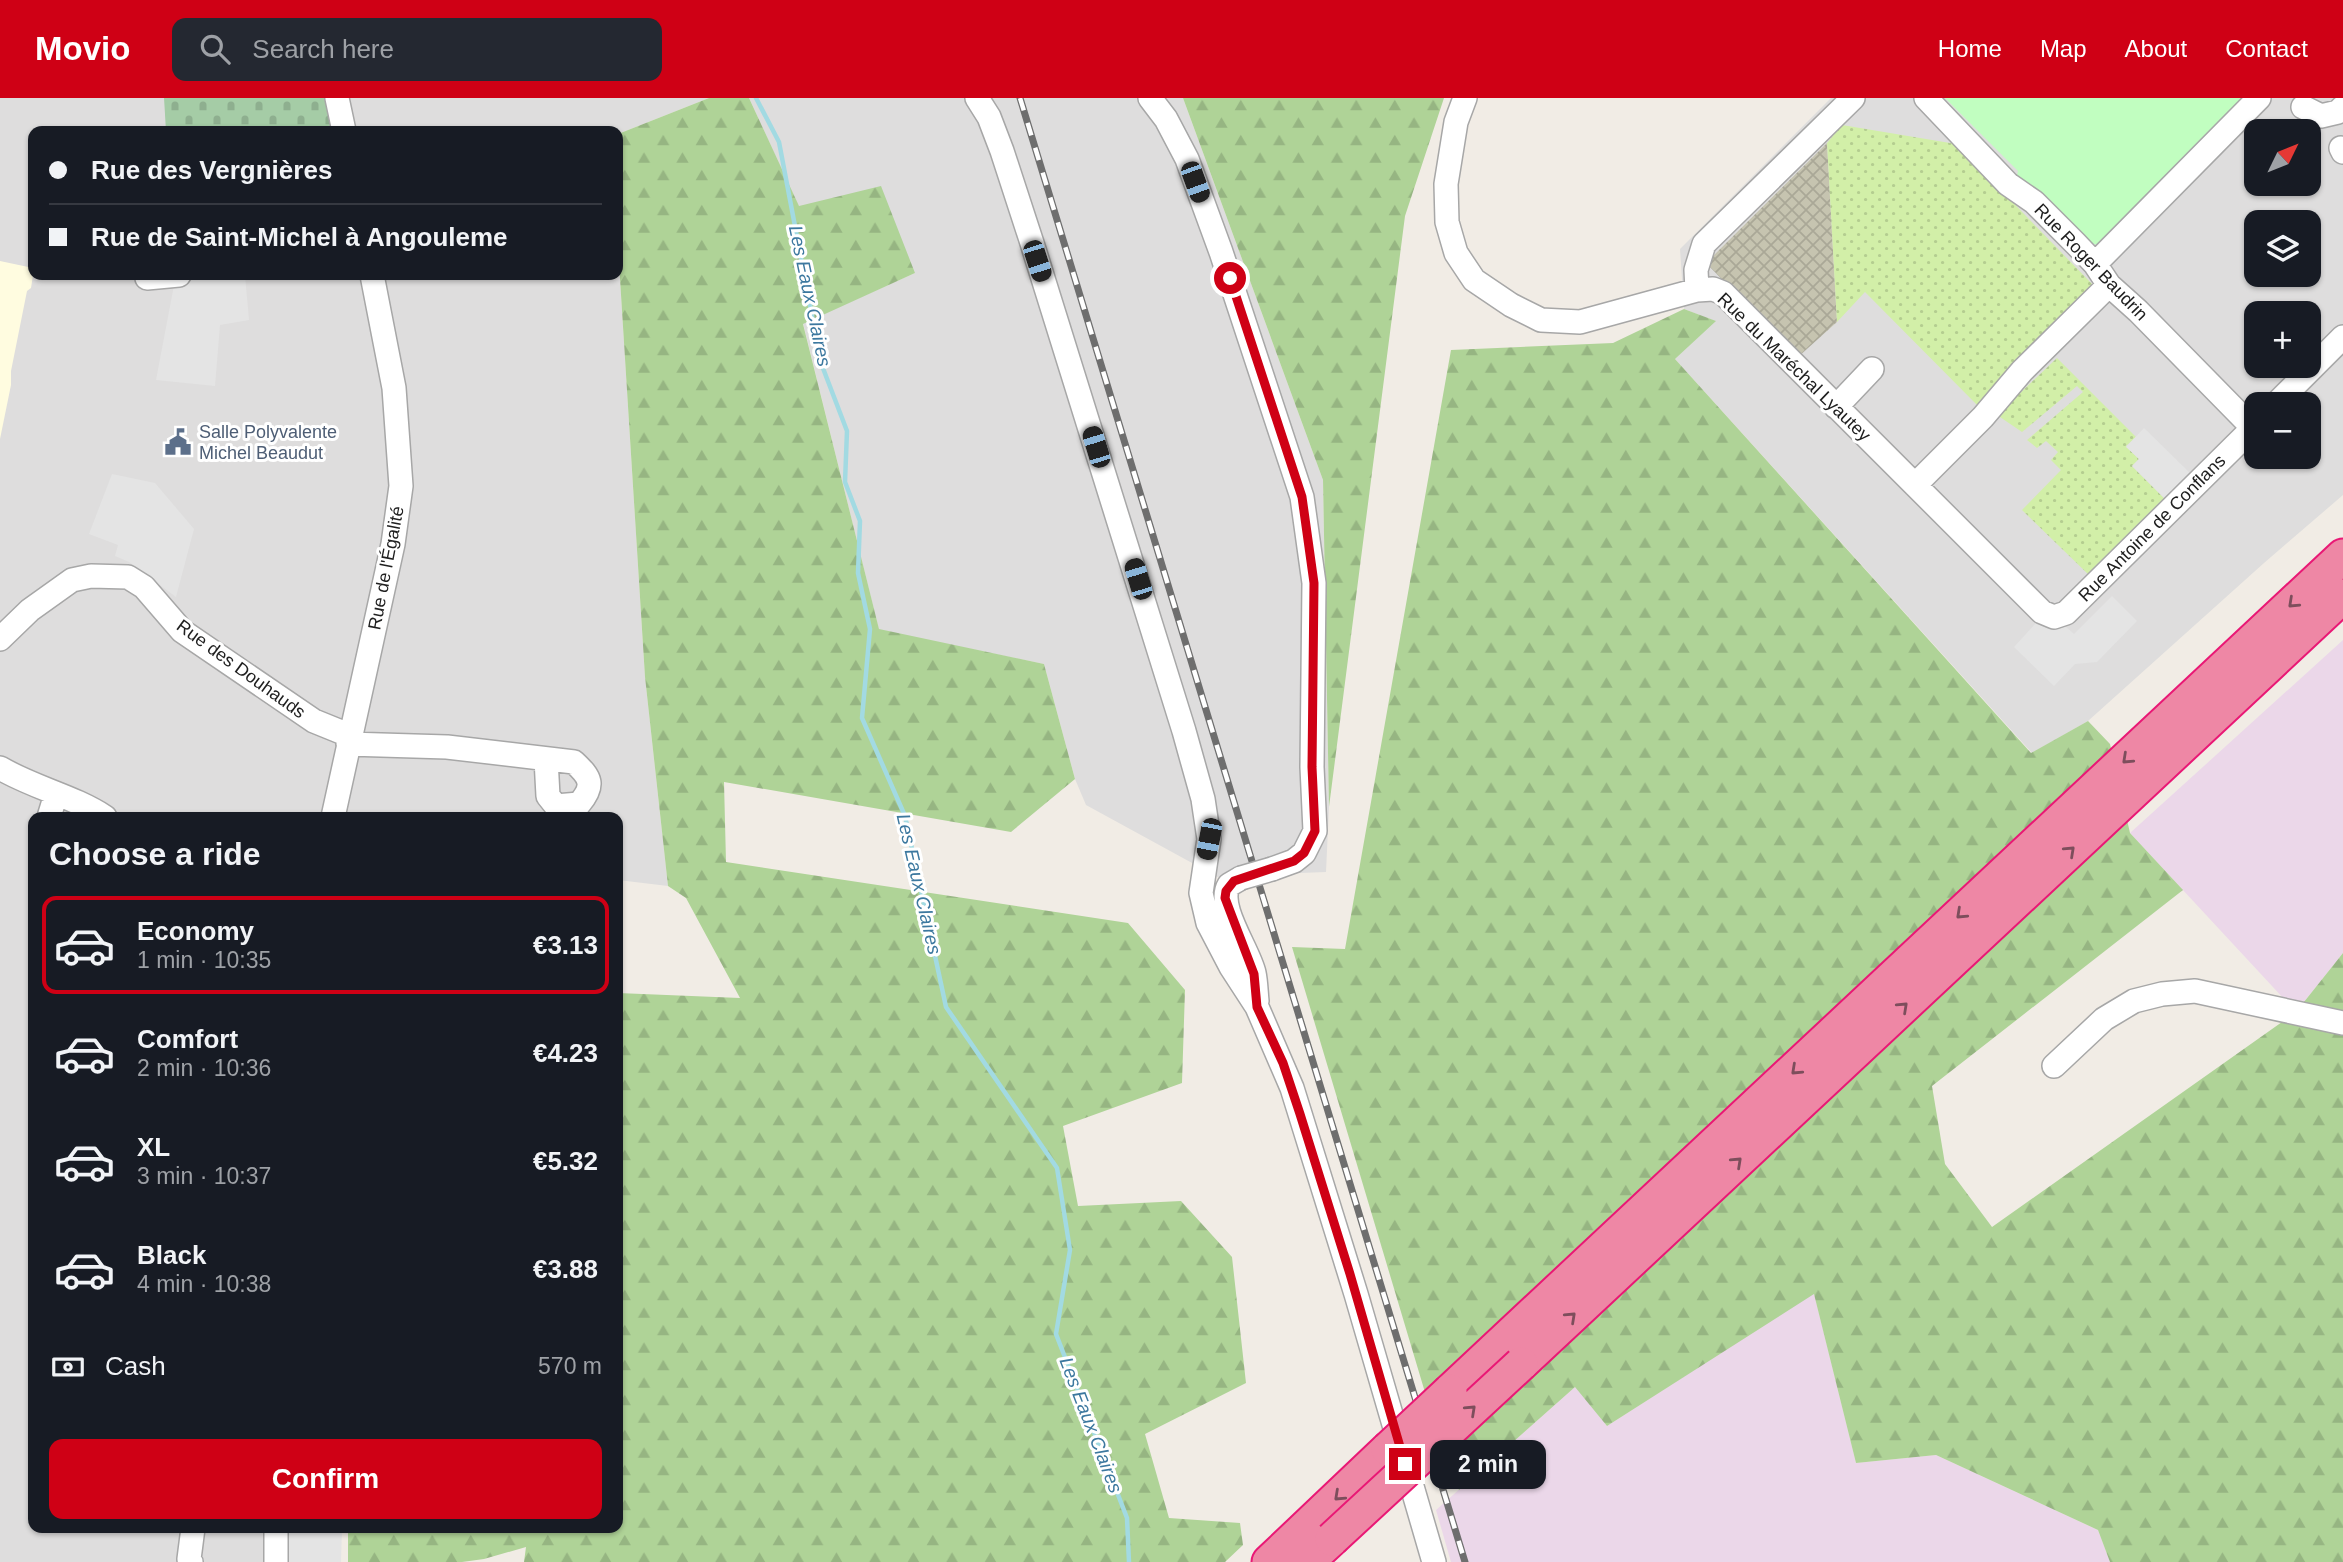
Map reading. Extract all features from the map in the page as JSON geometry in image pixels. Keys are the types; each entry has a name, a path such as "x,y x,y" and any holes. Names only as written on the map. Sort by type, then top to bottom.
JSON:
{"highway":[{"path":"1269,1562 2343,556"},
{"path":"1307,1562 2343,596"}],"street":[{"path":"337,98 343,126"},
{"path":"977,98 989,117 1010,177 1184,731 1203,799 1208,830 1201,893 1208,923 1231,967 1257,1007 1283,1063 1356,1294 1434,1562"},
{"path":"1150,98 1166,120 1186,159 1226,265 1302,497 1314,583 1312,767 1315,831 1304,853 1294,861 1241,878 1229,885 1225,898 1254,974 1257,1007"},
{"name":"Rue du Maréchal Lyautey","path":"1465,98 1456,122 1446,184 1447,222 1456,253 1474,280 1511,306 1541,320 1580,322 1697,290 1713,289 1723,293 2042,612"},
{"path":"1697,290 1696,270 1704,244 1853,98"},
{"name":"Rue Roger Baudrin","path":"1926,98 2008,184 2034,202 2095,264 2109,285 2244,417"},
{"path":"2095,264 2259,98"},
{"path":"2303,107 2322,116 2338,112 2343,107"},
{"name":"Rue de l'Égalité","path":"334,812 393,544 401,486 394,388 373,280"},
{"path":"1915,485 1983,417 2022,371 2109,285"},
{"path":"2288,392 2343,337"},
{"path":"1836,407 1872,369"},
{"name":"Rue Antoine de Conflans","path":"2042,612 2054,617 2066,613 2244,437"},
{"name":"Rue des Douhauds","path":"0,639 30,610 72,580 92,576 128,577 144,587 182,631 314,721 350,740"},
{"path":"350,740 447,747 546,759"},
{"path":"0,768 22,781 87,805 98,812"},
{"path":"51,812 56,794"},
{"path":"2054,1066 2104,1019 2134,1001 2162,994 2195,991 2343,1023"},
{"path":"191,1562 189,1559 192,1533"},
{"path":"275,1562 276,1533"}],"shaded area":[{"path":"0,98 709,98 623,132 623,126 28,126 28,280 620,280 645,677 668,886 623,881 623,812 28,812 28,1533 294,1533 293,1562 0,1562"},
{"path":"749,98 1183,98 1323,480 1329,807 1326,872 1274,874 1236,887 1086,805 1075,779 1044,664 879,630 803,323 915,273 799,207"},
{"path":"1831,98 2343,98 2343,495 2088,721 2032,753 1675,359 1715,321 1684,309 1680,249"},
{"path":"1827,143 1837,322 1798,357 1706,263"},
{"path":"0,261 28,267 28,280 32,280 31,288 27,291 0,439"},
{"path":"175,280 245,280 249,320 220,325 215,386 156,380"},
{"path":"2144,428 2192,475 2167,501 2132,466 2139,459 2126,447"},
{"path":"112,474 155,483 194,529 176,597 129,562 115,556 118,545 89,534"},
{"path":"2112,596 2137,621 2097,662 2075,664 2054,686 2014,647 2036,623 2047,628 2065,626 2074,634"},
{"path":"2343,640 2343,953 2296,1012 2130,833"},
{"path":"1814,1293 1856,1463 1936,1455 2098,1530 2110,1562 1451,1562 1436,1510 1576,1386 1607,1426"},
{"path":"288,1533 342,1533 341,1562 287,1562"}],"green space":[{"path":"164,98 328,98 333,126 166,126"},
{"path":"709,98 749,98 799,206 881,186 915,273 803,324 879,629 1044,664 1075,779 1011,832 724,782 726,862 1128,923 1185,990 1182,1083 1063,1126 1078,1206 1181,1201 1232,1257 1246,1383 1145,1434 1169,1518 1240,1523 1243,1545 1225,1562 524,1562 526,1547 462,1562 348,1562 348,1533 623,1533 623,993 740,998 686,898 668,886 645,677 620,280 623,280 623,132"},
{"path":"1183,98 1444,98 1405,216 1329,807 1323,480"},
{"path":"1945,98 2248,98 2104,242 2097,245 2086,241 2016,180 2018,171"},
{"path":"1842,125 1956,144 2094,286 1979,407 1865,292 1837,322 1827,143"},
{"path":"1684,309 1716,321 1675,359 2031,753 2088,721 2110,744 2130,833 2183,890 1932,1086 1945,1164 1992,1227 2296,1012 2343,953 2343,1562 2110,1562 2098,1530 1936,1455 1856,1463 1814,1294 1607,1426 1575,1387 1459,1490 1424,1389 1292,947 1345,949 1451,350 1613,343"},
{"path":"2057,358 2136,437 2126,446 2139,459 2132,466 2167,501 2091,577 2022,510 2061,470 2051,460 2058,452 2046,441 2037,448 2027,440 2083,392 2077,386 2022,432 1997,415"}],"waterway":[{"name":"Les Eaux Claires","path":"756,98 779,142 821,363 847,431 845,482 860,521 858,573 870,629 862,718 905,816 946,1007 1057,1168 1070,1250 1056,1334 1127,1518 1129,1562"}],"railway":[{"path":"1020,98 1465,1562"}],"place":[{"name":"Salle Polyvalente Michel Beaudut","path":"178,442"}],"route":[{"path":"1230,278 1302,497 1314,583 1312,767 1315,831 1304,853 1294,861 1234,881 1229,885 1225,898 1254,974 1257,1007 1283,1063 1300,1114 1405,1464"}]}
